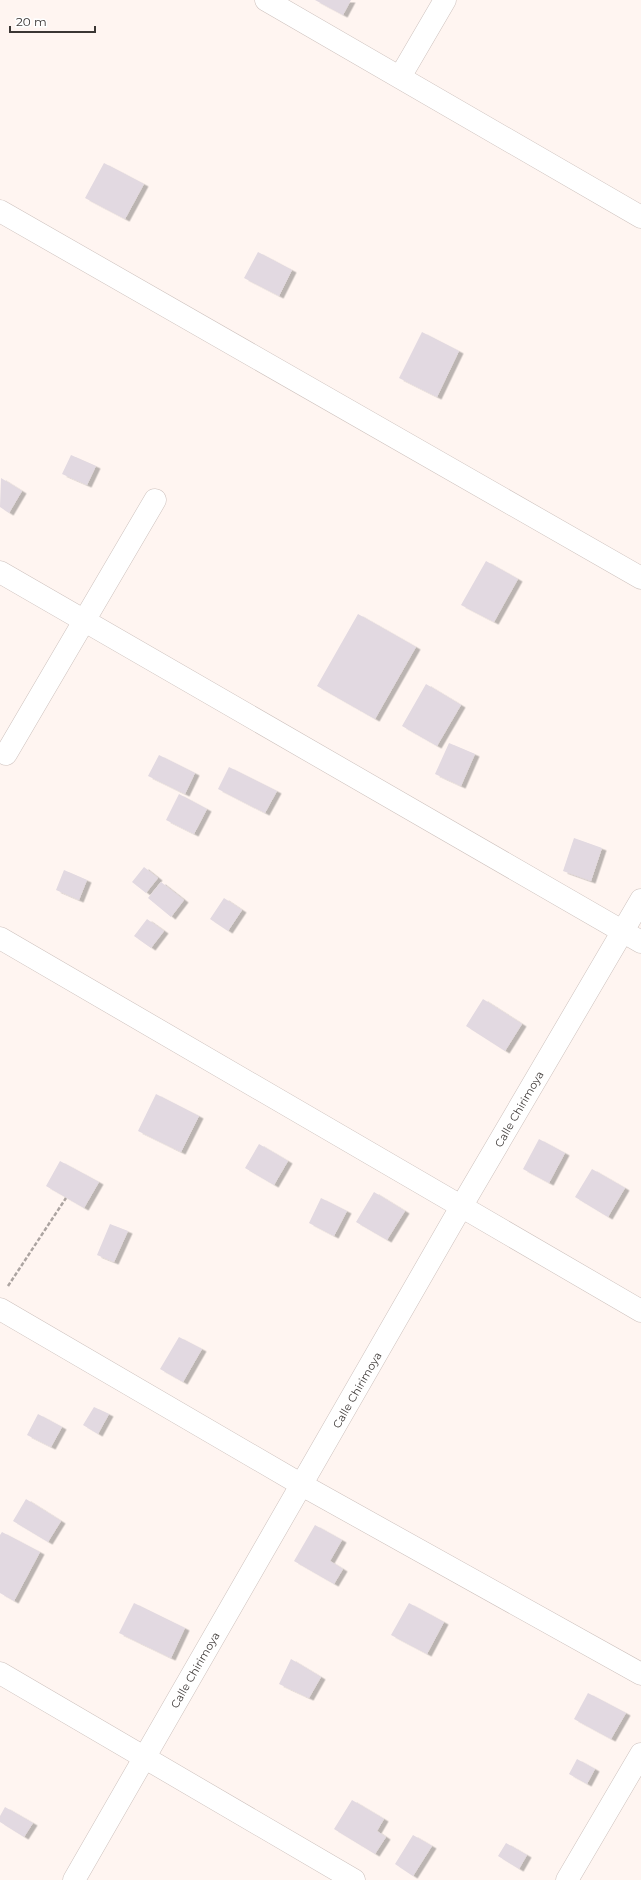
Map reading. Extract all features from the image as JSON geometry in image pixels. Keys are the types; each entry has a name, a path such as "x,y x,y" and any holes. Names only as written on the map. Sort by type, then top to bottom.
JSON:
{"street":[{"path":"266,0 641,217"},
{"path":"400,77 445,0"},
{"path":"0,211 641,578"},
{"path":"6,754 155,500"},
{"path":"0,572 632,937"},
{"name":"Calle Chirimoya","path":"74,1880 461,1207 632,937 641,900"},
{"path":"0,938 461,1207 641,1310"},
{"path":"2,1300 302,1485 641,1674"},
{"path":"0,1673 354,1880"},
{"path":"566,1880 641,1754"}],"path":[{"path":"2,1300 66,1198"}],"building":[{"path":"315,0 351,0 343,15"},
{"path":"104,163 144,184 125,219 85,198"},
{"path":"258,252 292,270 279,296 244,278"},
{"path":"422,332 459,351 437,397 399,378"},
{"path":"71,455 96,466 87,485 62,474"},
{"path":"1,478 22,491 9,513 0,507"},
{"path":"486,561 518,579 494,622 461,605"},
{"path":"358,614 416,647 375,719 317,686"},
{"path":"426,684 461,705 437,746 402,726"},
{"path":"449,743 475,754 461,786 435,774"},
{"path":"159,755 195,773 185,794 148,776"},
{"path":"229,767 277,791 265,813 218,789"},
{"path":"179,794 207,809 194,834 166,820"},
{"path":"574,838 602,848 591,881 563,871"},
{"path":"144,867 158,878 146,893 132,882"},
{"path":"64,870 87,880 79,900 56,890"},
{"path":"161,882 184,900 171,917 148,898"},
{"path":"224,898 242,910 228,931 210,919"},
{"path":"147,919 164,931 151,948 134,936"},
{"path":"483,999 522,1024 505,1051 466,1026"},
{"path":"156,1094 199,1116 181,1152 138,1131"},
{"path":"539,1139 565,1153 549,1183 523,1169"},
{"path":"259,1144 288,1161 274,1185 245,1168"},
{"path":"60,1161 99,1182 84,1208 46,1186"},
{"path":"592,1169 625,1188 608,1217 575,1197"},
{"path":"374,1192 405,1211 387,1240 356,1222"},
{"path":"321,1198 347,1211 334,1236 309,1223"},
{"path":"110,1224 128,1231 114,1262 97,1255"},
{"path":"179,1337 202,1349 183,1382 160,1369"},
{"path":"94,1407 109,1414 98,1434 83,1425"},
{"path":"38,1414 62,1427 51,1447 27,1435"},
{"path":"26,1499 61,1521 48,1542 13,1521"},
{"path":"315,1525 342,1540 330,1561 343,1569 334,1584 294,1561"},
{"path":"2,1532 40,1552 14,1601 0,1593 0,1535"},
{"path":"134,1603 185,1628 171,1658 119,1633"},
{"path":"409,1603 444,1622 427,1654 391,1635"},
{"path":"291,1659 321,1677 309,1698 279,1684"},
{"path":"588,1693 626,1713 611,1739 574,1719"},
{"path":"577,1759 595,1769 587,1784 569,1774"},
{"path":"352,1800 384,1819 377,1831 386,1837 375,1854 334,1829"},
{"path":"5,1807 33,1823 24,1837 0,1822 0,1816"},
{"path":"413,1835 432,1846 413,1876 395,1864"},
{"path":"506,1843 527,1855 519,1869 498,1856"}]}
